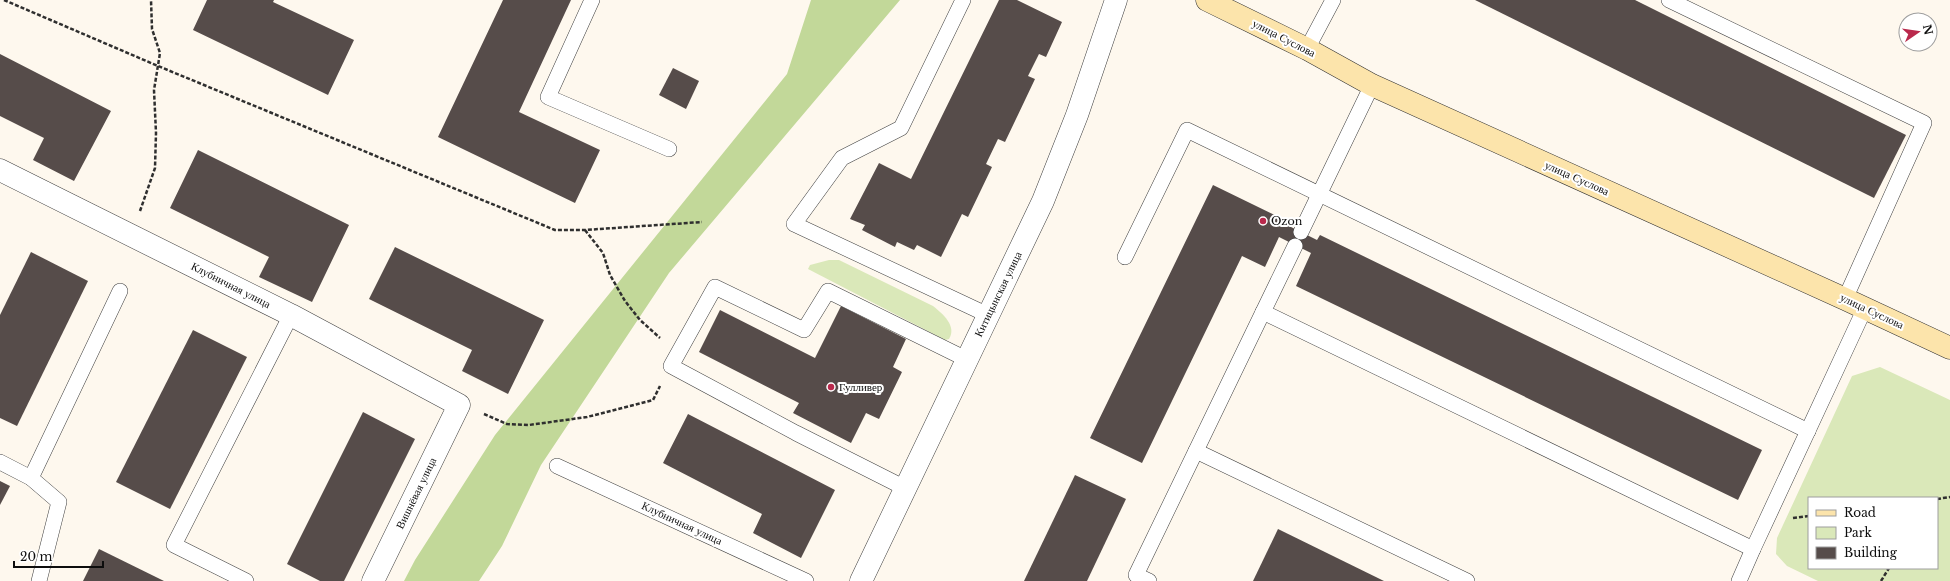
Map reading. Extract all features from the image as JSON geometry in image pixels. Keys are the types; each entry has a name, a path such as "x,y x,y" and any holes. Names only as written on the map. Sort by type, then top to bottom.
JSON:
{"street":[{"name":"Китицынская улица","path":"861,581 1043,201 1077,115 1116,0"},
{"name":"улица Суслова","path":"1207,0 1307,49 1372,85 1846,299 1950,348"},
{"name":"Клубничная улица","path":"0,170 290,315 460,404"},
{"name":"Вишнёвая улица","path":"373,581 460,404"}],"lane":[{"path":"592,0 548,97 668,150"},
{"path":"963,0 901,128 842,158 794,224 988,315"},
{"path":"1307,49 1333,0"},
{"path":"1669,0 1924,123 1846,299"},
{"path":"1140,579 1196,451 1372,85"},
{"path":"1126,257 1187,130 1808,431"},
{"path":"905,488 796,433 671,366 715,287 804,330 828,291 966,359"},
{"path":"30,478 120,291"},
{"path":"1739,581 1865,308"},
{"path":"1264,312 1754,549"},
{"path":"246,581 174,545 290,315"},
{"path":"1196,451 1467,581"},
{"path":"0,462 30,478 58,502 39,581"},
{"name":"Клубничная улица","path":"558,466 797,579"}],"path":[{"path":"4,0 158,66 555,230 586,230 702,222"},
{"path":"130,235 142,208 155,168 156,133 154,90 160,53 152,29 151,0"},
{"path":"460,404 507,424 529,425 587,417 653,400 671,366 668,345 640,320 625,301 610,275 602,253 586,230"},
{"path":"1938,499 1950,497"},
{"path":"1881,581 1888,569"}],"green space":[{"path":"811,0 900,0 669,273 541,465 502,546 479,581 404,581 415,560 495,435 787,74"},
{"path":"829,260 839,260 933,306 945,317 950,325 951,334 949,339 945,340 808,269 810,265"},
{"path":"1880,367 1950,400 1950,581 1818,581 1787,566 1776,554 1777,538 1852,376"}],"building":[{"path":"207,0 274,0 273,2 354,40 328,95 193,30"},
{"path":"503,0 571,0 519,112 600,150 575,203 438,137"},
{"path":"999,0 1017,0 1062,22 1046,57 1039,54 1028,76 1035,79 1005,142 998,139 986,164 992,167 968,217 962,214 941,257 917,245 914,250 897,242 895,247 862,230 865,225 850,219 879,163 911,179"},
{"path":"1475,0 1635,0 1906,135 1874,198"},
{"path":"0,54 111,111 74,181 33,160 44,138 0,116"},
{"path":"673,68 699,81 686,109 659,95"},
{"path":"198,150 349,225 312,302 259,277 269,257 170,208"},
{"path":"1213,185 1287,221 1285,224 1317,240 1320,235 1762,450 1738,500 1296,286 1311,253 1279,237 1265,267 1242,256 1142,463 1090,438"},
{"path":"395,247 544,320 508,394 462,371 472,350 369,299"},
{"path":"31,252 88,281 17,426 0,418 0,315"},
{"name":"Гулливер","path":"841,306 906,339 893,367 902,372 879,419 866,413 851,443 793,413 799,403 699,352 720,310 815,358"},
{"path":"193,330 247,357 170,509 116,482"},
{"path":"363,412 415,439 344,581 320,581 287,564"},
{"path":"688,414 835,490 801,558 753,533 762,514 663,463"},
{"path":"1075,475 1126,499 1087,581 1024,581"},
{"path":"0,481 10,486 0,505"},
{"path":"1278,529 1384,581 1253,581"},
{"path":"99,549 164,581 83,581"}],"place":[{"name":"Ozon","path":"1263,221"},
{"name":"Гулливер","path":"831,387"}]}
